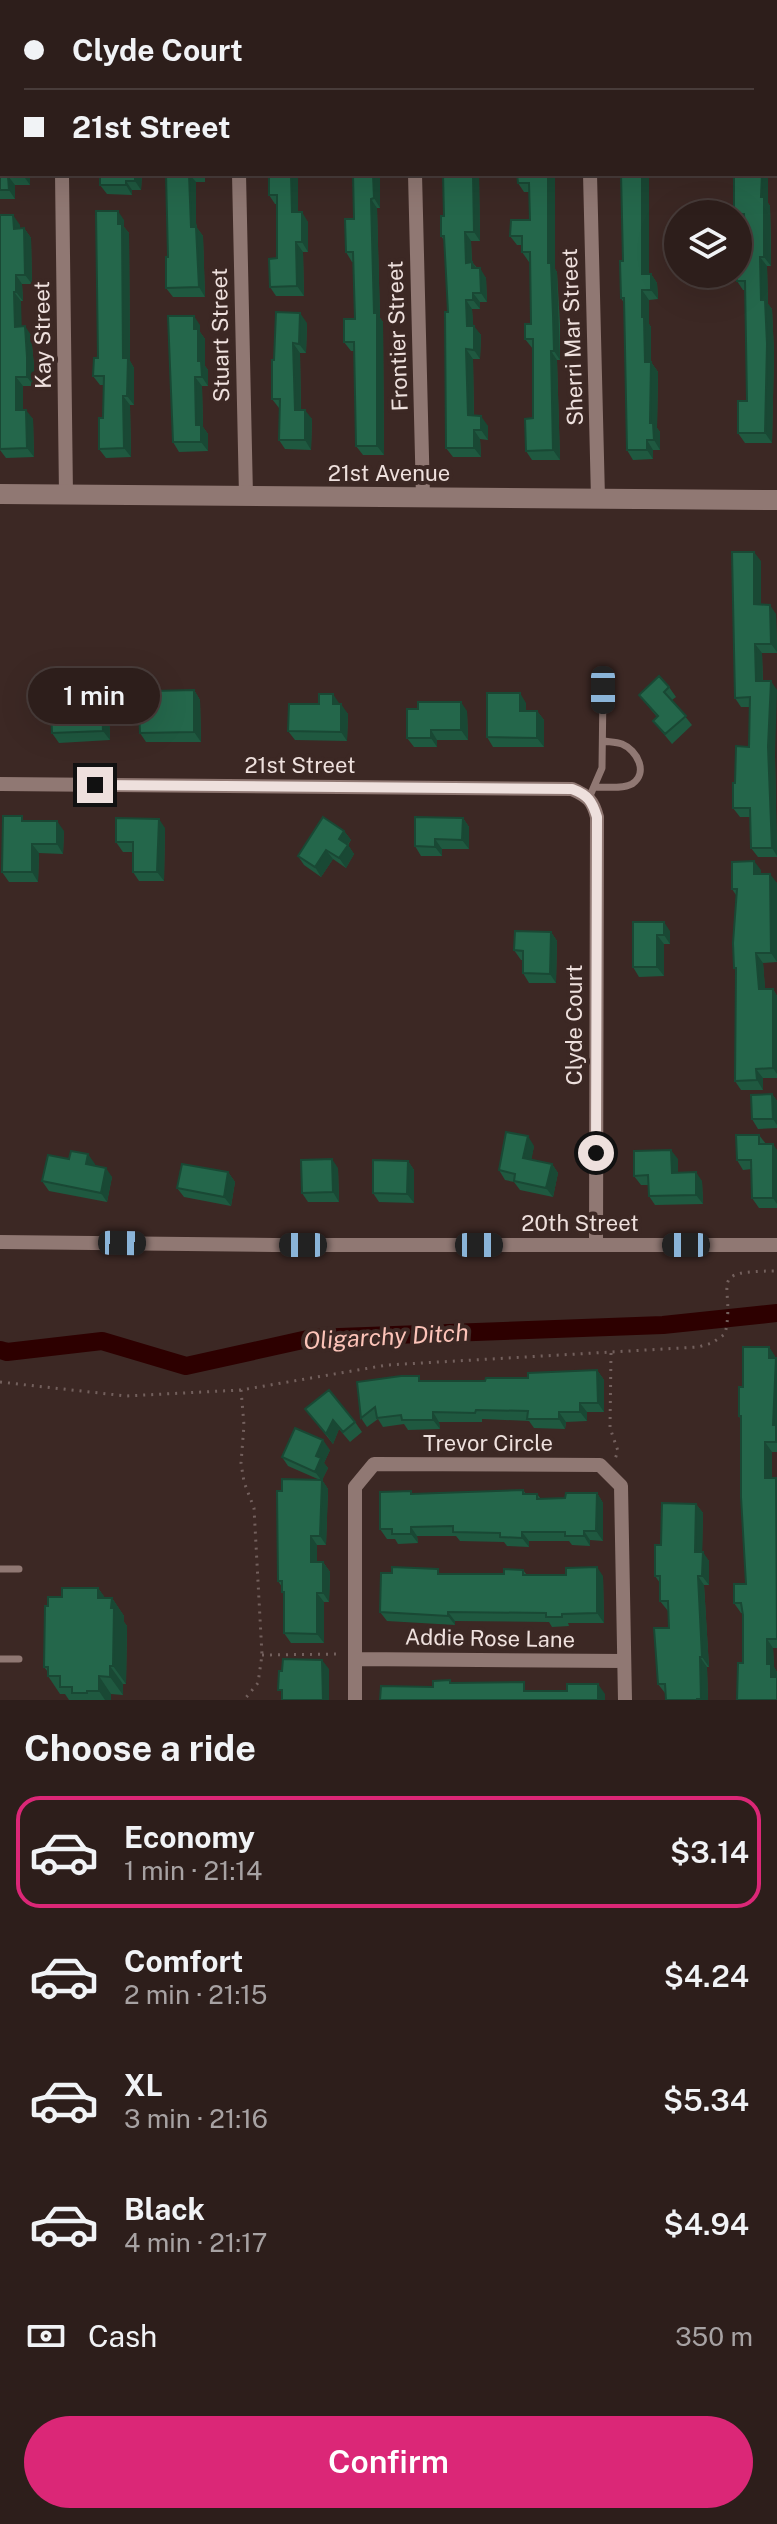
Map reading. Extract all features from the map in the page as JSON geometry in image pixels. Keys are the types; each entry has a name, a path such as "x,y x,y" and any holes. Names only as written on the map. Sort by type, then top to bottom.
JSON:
{"street":[{"name":"Kay Street","path":"62,176 66,495"},
{"name":"Stuart Street","path":"239,176 246,496"},
{"name":"Frontier Street","path":"415,176 423,497"},
{"name":"Sherri Mar Street","path":"590,176 598,498"},
{"name":"21st Avenue","path":"0,494 777,500"},
{"name":"21st Street","path":"0,784 572,789 592,797"},
{"name":"Clyde Court","path":"592,797 597,817 596,1244"},
{"name":"20th Street","path":"0,1242 777,1245"},
{"name":"Trevor Circle","path":"355,1700 355,1487 374,1464 600,1465 608,1473"},
{"path":"608,1473 621,1486 625,1700"},
{"name":"Addie Rose Lane","path":"355,1656 624,1661"}],"lane":[{"path":"592,797 602,768 603,690"},
{"path":"592,797 629,786 637,779 641,766 636,753 622,744 603,741"},
{"path":"0,1569 19,1569"},
{"path":"0,1659 19,1659"}],"path":[{"path":"0,1382 126,1396 241,1390 387,1365 698,1347 712,1343 725,1334 726,1286 731,1277 739,1271 777,1271"},
{"path":"608,1473 618,1451 610,1428 611,1353"},
{"path":"241,1390 244,1425 241,1463 254,1508 262,1655 258,1683 244,1700"},
{"path":"262,1655 355,1656"}],"building":[{"path":"0,176 8,176 9,190 0,190"},
{"path":"100,176 135,176 135,181 126,181 126,185 100,185"},
{"path":"166,176 189,176 191,227 196,227 199,287 166,288"},
{"path":"269,176 291,176 292,212 302,212 302,242 296,242 297,286 270,287 269,259 277,258 277,195 269,195"},
{"path":"353,176 373,176 374,198 371,199 374,313 377,313 377,446 356,446 354,342 344,342 344,319 355,319 353,252 346,252 345,219 354,219"},
{"path":"443,176 473,176 474,232 465,232 466,263 472,262 472,268 480,268 481,293 473,293 473,300 466,300 467,326 474,326 474,350 466,349 468,415 481,416 481,430 474,430 474,448 446,448 445,312 448,312 444,236 441,236 441,216 444,216"},
{"path":"517,176 548,176 548,263 551,263 554,351 551,351 553,450 526,451 525,419 533,418 533,339 525,339 525,324 531,324 530,252 522,252 522,236 510,236 511,220 530,220 529,183 518,183"},
{"path":"621,176 642,176 642,274 651,274 651,290 642,290 645,362 651,362 650,423 653,423 654,440 647,440 647,450 627,450 624,298 621,298 620,261 623,261"},
{"path":"734,176 762,176 764,257 760,257 761,300 765,300 767,344 765,433 738,433 738,401 747,401 745,288 752,288 752,200 734,200"},
{"path":"96,211 118,211 118,224 122,224 123,358 128,358 127,396 123,396 124,448 99,449 104,376 93,376 94,358 98,358"},
{"path":"0,215 13,215 14,229 24,228 25,275 16,275 14,292 15,327 25,326 27,377 16,377 16,410 26,410 27,448 0,449"},
{"path":"276,312 300,313 299,344 293,343 295,410 305,410 305,440 279,440 280,399 272,399"},
{"path":"168,316 194,316 194,329 198,329 198,361 201,361 202,377 195,377 196,425 201,425 201,442 173,442"},
{"path":"732,552 754,552 754,604 770,605 771,644 755,644 756,681 771,681 768,747 772,848 751,848 750,808 733,808 736,746 749,747 750,697 735,698"},
{"path":"659,676 669,687 664,692 686,716 665,734 653,721 658,716 639,695"},
{"path":"194,690 194,732 140,733 139,710 152,710 152,691"},
{"path":"487,693 520,693 520,711 537,711 537,738 487,737"},
{"path":"319,694 333,694 333,704 341,704 341,732 288,731 289,704 319,704"},
{"path":"418,702 461,702 461,730 431,730 431,738 407,738 407,709 418,709"},
{"path":"102,704 103,731 52,733 51,710"},
{"path":"3,816 22,816 22,821 57,821 57,844 32,844 32,872 2,872"},
{"path":"323,817 344,831 339,839 348,845 339,858 326,850 315,867 298,856"},
{"path":"415,817 463,818 462,840 435,839 435,847 415,846"},
{"path":"116,818 159,819 157,872 133,872 133,842 116,842"},
{"path":"754,861 754,874 770,874 771,953 756,953 759,989 773,989 773,1068 756,1069 757,1080 735,1081 736,968 733,943 737,889 732,889 732,862"},
{"path":"633,922 664,922 664,935 657,935 657,967 633,967"},
{"path":"515,931 551,932 550,974 523,973 523,951 514,950"},
{"path":"772,1094 773,1119 752,1119 751,1095"},
{"path":"506,1132 528,1136 523,1158 552,1164 546,1188 514,1181 515,1174 499,1170"},
{"path":"736,1135 759,1135 759,1144 773,1144 773,1198 752,1198 751,1160 737,1160"},
{"path":"671,1150 672,1173 696,1172 696,1195 649,1196 648,1175 634,1176 634,1151"},
{"path":"71,1151 88,1154 86,1164 106,1168 101,1193 42,1181 48,1155 69,1159"},
{"path":"332,1159 333,1192 302,1193 301,1160"},
{"path":"373,1160 408,1161 407,1194 373,1193"},
{"path":"182,1164 228,1172 224,1197 177,1188"},
{"path":"743,1347 769,1347 769,1358 776,1358 773,1425 776,1425 776,1442 765,1442 765,1478 776,1478 777,1639 767,1639 767,1664 771,1664 771,1677 777,1677 777,1700 737,1700 738,1663 743,1663 743,1615 741,1603 734,1603 734,1584 746,1584 739,1416"},
{"path":"597,1370 598,1403 580,1403 580,1412 559,1412 559,1419 527,1419 528,1411 476,1410 475,1413 433,1412 433,1420 402,1420 401,1415 377,1418 375,1407 361,1418 357,1382 401,1376 419,1376 419,1381 485,1381 486,1378 528,1378 528,1373"},
{"path":"329,1390 355,1422 343,1432 333,1420 326,1434 305,1409"},
{"path":"295,1428 323,1440 316,1456 321,1458 315,1472 282,1457"},
{"path":"282,1479 322,1480 320,1536 311,1536 311,1562 323,1562 323,1593 317,1593 317,1634 284,1633 284,1592 282,1581 278,1581 277,1491 282,1491"},
{"path":"523,1490 523,1494 537,1494 537,1499 565,1498 566,1493 597,1493 596,1531 584,1531 584,1536 565,1536 565,1532 522,1532 522,1538 500,1537 500,1533 453,1532 453,1526 411,1527 411,1534 392,1534 392,1529 380,1529 380,1492 411,1491 411,1494"},
{"path":"662,1503 696,1504 695,1552 703,1552 702,1576 698,1576 702,1657 701,1699 697,1700 666,1700 665,1684 658,1684 654,1628 669,1628 668,1601 660,1601 660,1576 655,1576 655,1545 661,1545"},
{"path":"392,1567 438,1569 438,1574 504,1574 504,1569 523,1570 523,1575 566,1575 566,1568 597,1567 597,1613 546,1617 546,1613 448,1612 448,1616 380,1612 381,1573 392,1573"},
{"path":"62,1588 98,1588 98,1598 112,1598 113,1666 110,1666 110,1677 99,1676 99,1691 72,1693 72,1687 60,1687 60,1676 48,1676 48,1667 44,1667 45,1606 48,1606 48,1597 62,1597"},
{"path":"283,1659 322,1660 323,1700 282,1700 282,1690 278,1690"},
{"path":"450,1680 450,1683 524,1682 524,1691 567,1691 567,1684 598,1684 598,1700 380,1700 381,1686 433,1687 433,1681"}],"waterway":[{"name":"Oligarchy Ditch","path":"0,1350 7,1352 102,1341 186,1366 312,1338 663,1325 777,1313"}],"route":[{"path":"95,785 572,789 587,795 597,817 596,1153"}]}
